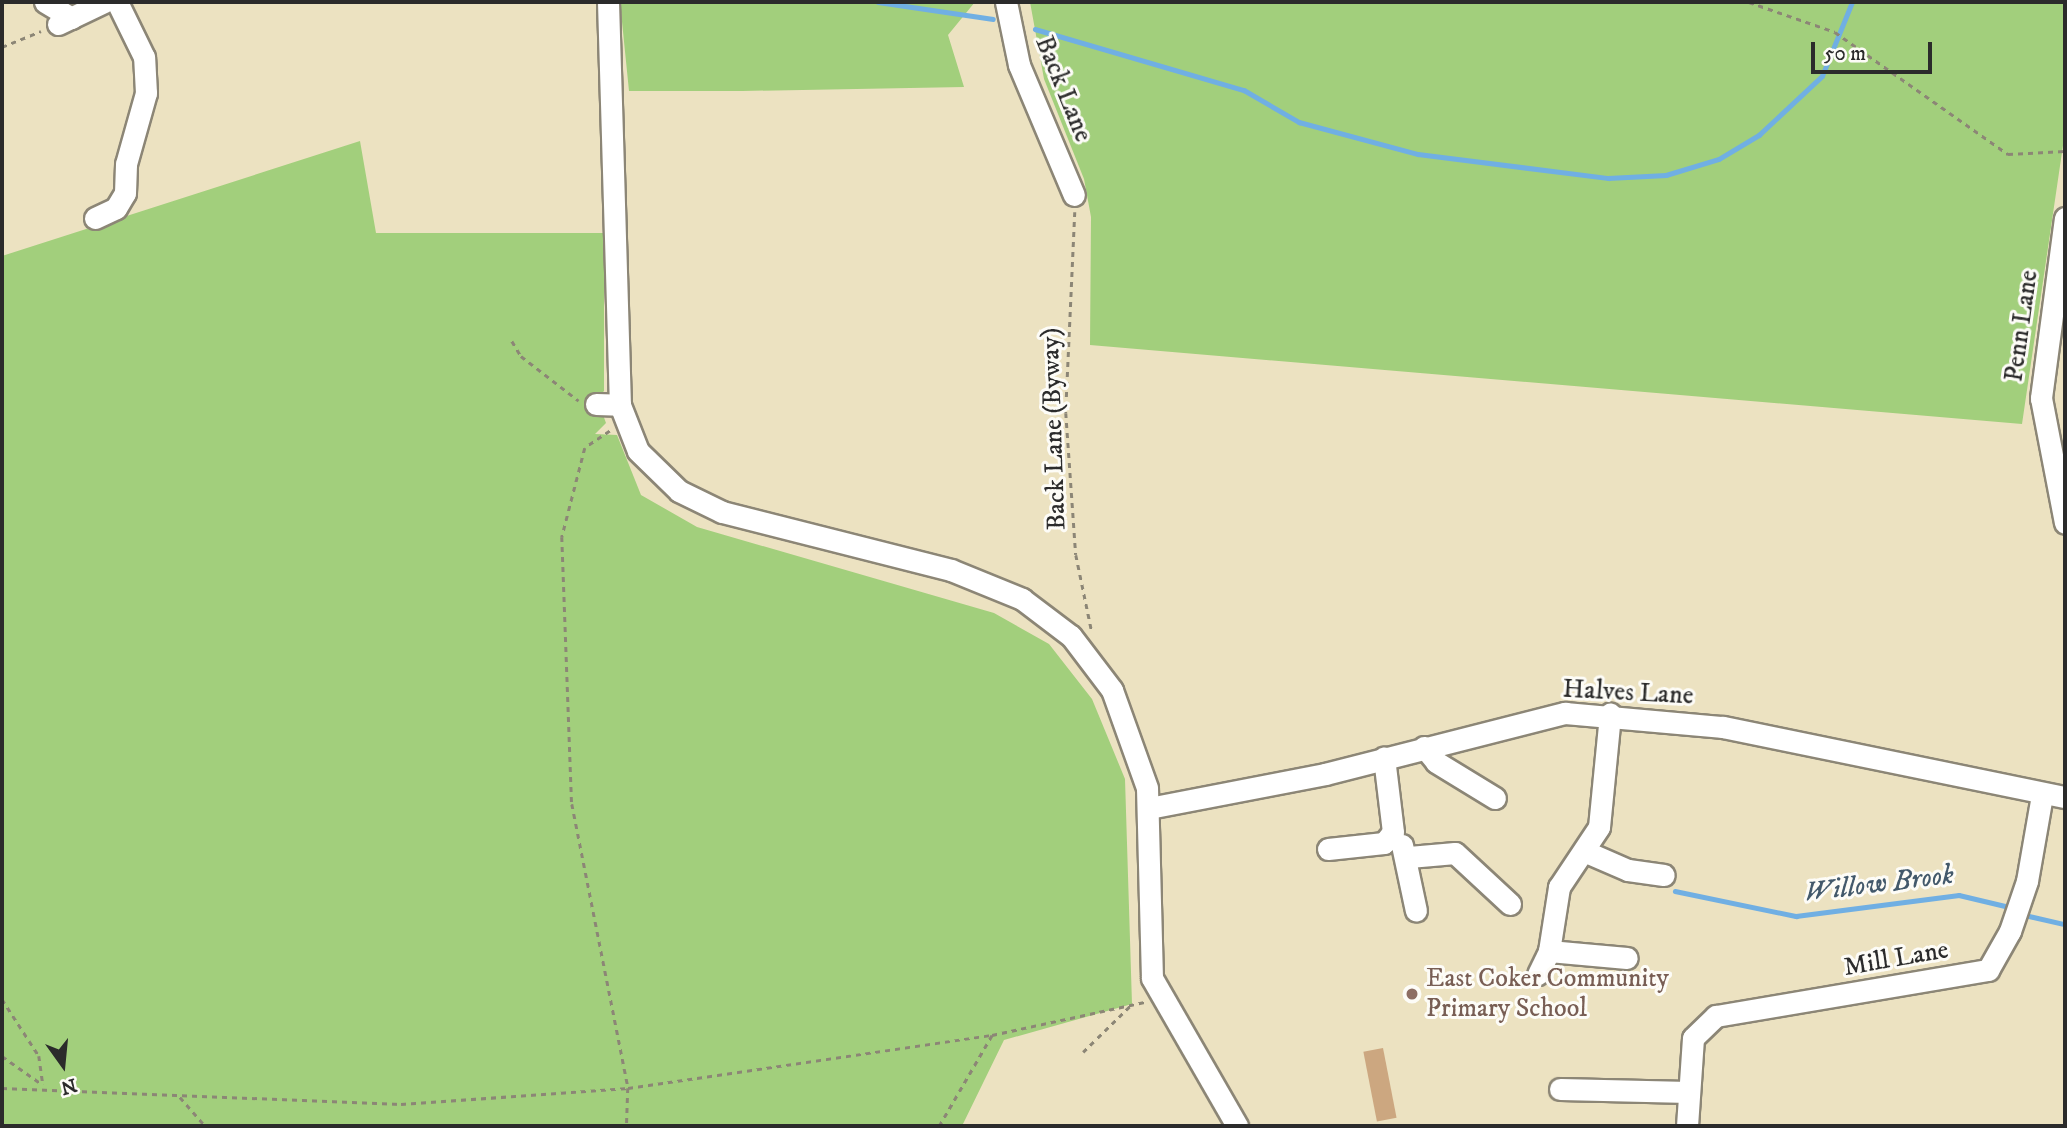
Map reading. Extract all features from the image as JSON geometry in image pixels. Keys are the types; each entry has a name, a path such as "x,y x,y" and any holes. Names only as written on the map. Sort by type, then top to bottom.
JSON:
{"street":[{"path":"45,2 65,21 104,2"},
{"path":"95,218 116,208 125,193 126,164 146,93 144,57 117,2"},
{"path":"608,2 622,414 651,468 698,501 988,584 1046,615 1092,660 1128,722 1149,808 1147,953 1164,999 1237,1126"},
{"name":"Back Lane","path":"1006,2 1019,65 1074,195"},
{"name":"Penn Lane","path":"2065,218 2041,398 2065,523"},
{"path":"596,404 622,414"},
{"path":"1538,974 1549,951 1559,887 1584,850 1600,817 1610,714"},
{"name":"Halves Lane","path":"1149,808 1384,758 1517,721 1610,714 1723,727 2042,795 2065,797"},
{"path":"1423,747 1436,762 1495,798"},
{"path":"1384,758 1393,832 1409,857 1416,911"},
{"path":"2065,790 2065,797"},
{"name":"Mill Lane","path":"1687,1126 1693,1038 1716,1016 1988,970 2027,881 2042,795"},
{"path":"1328,849 1384,843 1393,832"},
{"path":"1584,850 1633,880 1664,875"},
{"path":"1409,857 1455,853 1510,904"},
{"path":"1549,951 1595,967 1627,958"},
{"path":"1560,1088 1689,1092"}],"path":[{"path":"1749,2 1835,32 2008,154 2065,151"},
{"path":"2,47 65,21"},
{"name":"Back Lane (Byway)","path":"1074,195 1077,243 1066,328 1066,413 1076,555 1092,660"},
{"path":"512,341 549,380 579,400 596,404"},
{"path":"622,414 585,447 562,537 572,804 628,1088 627,1126"},
{"path":"2,999 39,1056 43,1085"},
{"path":"2,1088 43,1085 180,1097 401,1104 628,1088 992,1035 1164,999"},
{"path":"1083,1052 1132,1004"},
{"path":"939,1126 992,1035"},
{"path":"2,1056 43,1085"},
{"path":"180,1097 205,1126"}],"green space":[{"path":"620,2 975,2 948,35 964,87 629,91"},
{"path":"1030,2 2065,2 2065,132 2022,424 1090,345 1091,217 1084,179 1044,79"},
{"path":"360,141 376,233 604,233 604,391 597,398 606,423 595,434 617,435 641,495 697,527 994,613 1049,644 1092,699 1125,779 1132,1004 1004,1040 962,1126 2,1126 2,256"}],"building":[{"path":"1383,1048 1397,1118 1377,1122 1363,1052"}],"waterway":[{"path":"878,2 993,19"},
{"path":"1035,29 1244,90 1299,122 1418,154 1608,178 1666,175 1719,159 1759,135 1822,76 1852,2"},
{"name":"Willow Brook","path":"1675,891 1796,916 1959,895 2005,906"},
{"name":"Willow Brook","path":"2029,916 2065,924"}],"place":[{"name":"East Coker Community Primary School","path":"1412,994"}]}
